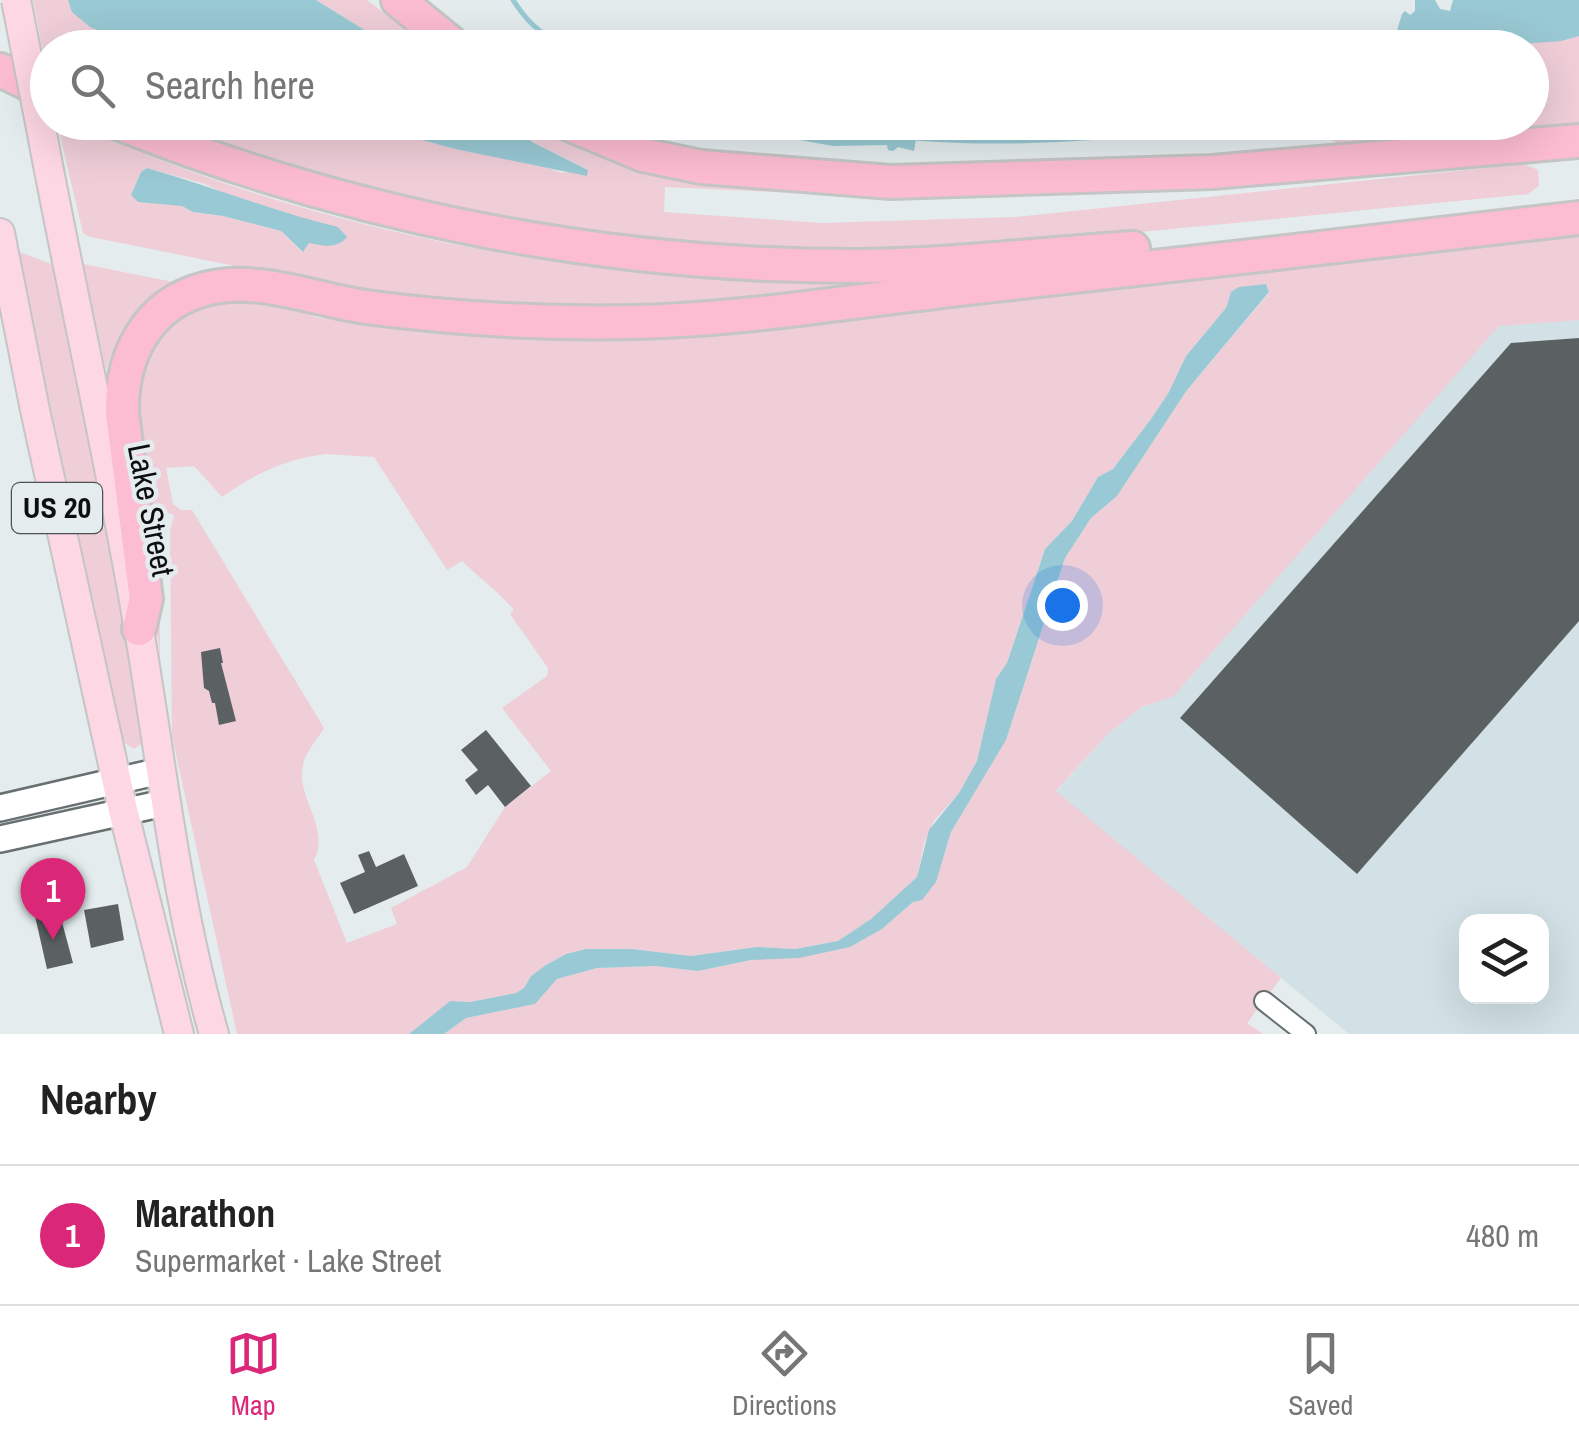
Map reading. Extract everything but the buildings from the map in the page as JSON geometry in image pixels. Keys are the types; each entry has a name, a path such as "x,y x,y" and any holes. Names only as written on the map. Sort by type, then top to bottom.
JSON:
{"highway":[{"path":"398,0 434,30"},
{"path":"0,70 30,84"},
{"path":"160,140 281,182 415,216 641,255 777,265 865,266 1133,248 1579,204"},
{"path":"607,140 643,155 701,167 891,182 1212,172 1579,141"},
{"path":"139,629 146,598 122,413 122,384 128,359 156,316 180,299 206,289 248,285 363,306 543,323 708,319 1579,218"}],"main road":[{"name":"Lake Street","path":"16,0 30,72"},
{"name":"Lake Street","path":"43,140 139,629 164,803 214,1034"},
{"name":"US 20","path":"0,233 123,810 179,1034"},
{"path":"0,808 160,772"},
{"path":"0,839 164,803"}],"street":[{"path":"1264,1001 1306,1034"}],"shaded area":[{"path":"33,0 68,0 79,17 98,30 39,30"},
{"path":"316,0 367,0 407,30 365,30"},
{"path":"1579,36 1579,124 1549,127 1549,39"},
{"path":"61,140 113,140 256,194 448,243 644,272 843,286 627,304 465,301 330,284 83,233","holes":["147,168 205,184 239,200 299,217 302,252 281,231 131,195 141,172"]},
{"path":"211,140 422,140 539,164 561,173 587,169 530,140 563,140 588,153 655,173 820,194 665,187 664,212 822,223 1015,217 1524,164 1538,170 1539,186 1528,194 1128,233 913,248 806,250 677,242 527,222 379,190"},
{"path":"1332,140 1396,140 1339,145"},
{"path":"1579,235 1579,320 1499,326 1173,697 1142,707 1109,733 1056,791 1281,978 1247,1023 1263,1034 444,1034 466,1018 535,1004 557,979 597,968 655,966 698,971 850,947 882,929 913,902 945,854 951,832 1006,740 1065,558 1091,518 1117,496 1187,390 1269,293 1266,285 1231,292 1226,308 1186,356 1151,419 1113,469 1098,477 1072,521 1045,549 1007,663 996,679 977,761 959,793 934,821 917,877 871,919 838,941 795,949 757,947 691,956 632,949 586,949 546,965 516,993 470,1002 450,1001 409,1034 237,1034 172,736 170,531 174,515 162,511 159,524 160,659 135,425 139,383 155,345 167,329 202,307 229,302 290,307 314,317 435,334 628,339 755,330 1082,289","holes":["326,454 374,457 447,570 462,561 501,596 514,610 510,614 548,668 547,676 502,708 551,771 505,807 467,867 391,908 397,924 347,943 314,860 318,836 302,777 309,750 324,728 192,510 181,510 173,504 166,468 194,466 222,497 259,474 297,459"]},
{"path":"17,251 54,265 142,738 134,749 123,742"},
{"path":"83,264 173,282 130,319 106,371"},
{"path":"1579,320 1579,1034 1349,1034 1056,792 1109,733 1142,707 1173,697 1499,325"}],"water":[{"path":"68,0 316,0 365,30 97,30 72,12"},
{"path":"1415,0 1435,0 1440,9 1450,11 1453,0 1579,0 1579,36 1549,42 1549,30 1397,30 1402,14 1415,11"},
{"path":"422,140 530,140 588,170 587,176"},
{"path":"800,140 916,140 914,151 898,147 888,150 887,145 833,146"},
{"path":"147,168 338,227 347,237 334,245 309,243 303,252 281,231 193,212 182,206 138,202 131,195 141,172"},
{"path":"1266,284 1269,292 1187,390 1117,496 1091,518 1065,558 1006,740 951,832 936,882 922,900 913,902 882,929 850,947 698,971 655,966 597,968 557,979 535,1004 466,1018 444,1034 409,1034 450,1001 470,1002 516,993 546,965 586,949 632,949 691,956 757,947 795,949 838,941 871,919 917,877 929,830 959,793 977,761 996,679 1007,663 1045,549 1072,521 1098,477 1113,469 1151,419 1186,356 1226,308 1231,292 1239,287"}],"waterway":[{"path":"513,0 540,30"},
{"path":"958,140 1046,140"}],"place":[{"name":"Marathon","path":"53,940"}]}
